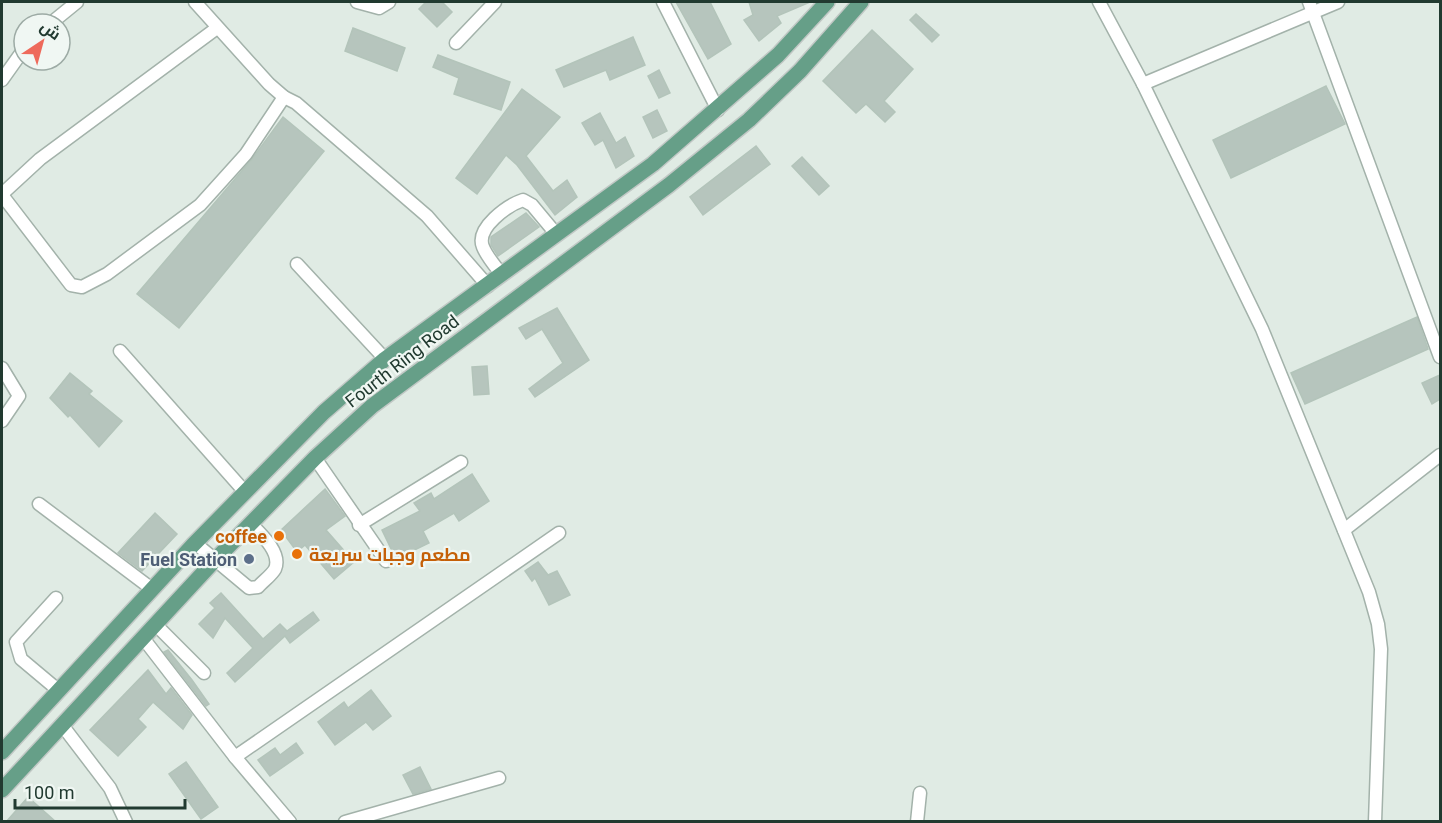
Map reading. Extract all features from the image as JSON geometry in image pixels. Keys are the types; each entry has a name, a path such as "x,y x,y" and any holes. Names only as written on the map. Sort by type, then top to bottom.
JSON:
{"main road":[{"name":"Fourth Ring Road","path":"2,752 57,690 300,434 386,359 653,164 778,55 827,2"},
{"name":"Fourth Ring Road","path":"2,790 215,560 315,458 372,406 669,185 749,120 800,70 861,2"}],"street":[{"path":"65,12 77,2"},
{"path":"195,2 268,84 296,104 427,216 488,286"},
{"path":"357,2 379,8 389,2"},
{"path":"456,43 495,2"},
{"path":"663,2 717,110"},
{"path":"1099,2 1143,84 1262,329 1369,592 1380,641 1375,822"},
{"path":"1143,84 1311,7 1338,2"},
{"path":"1311,7 1440,357"},
{"path":"217,28 40,159 2,194 70,285 82,287 106,274 201,205 246,153 284,97"},
{"path":"2,80 12,66"},
{"path":"502,275 483,247 482,236 488,226 514,203 523,200 532,205 557,235"},
{"path":"297,264 386,359"},
{"path":"120,351 245,492"},
{"path":"2,368 19,396 2,421"},
{"path":"1344,530 1440,454"},
{"path":"315,458 386,561"},
{"path":"360,525 461,462"},
{"path":"39,504 152,589"},
{"path":"195,543 249,588 258,587 275,569 275,557 269,544 251,524"},
{"path":"236,757 559,533"},
{"path":"56,598 16,642 21,659 57,690"},
{"path":"156,625 204,673"},
{"path":"143,638 290,822"},
{"path":"62,725 110,788 121,819"},
{"path":"345,822 499,778"},
{"path":"917,822 920,793"}],"building":[{"path":"426,2 442,2 452,12 437,27 419,9"},
{"path":"676,2 710,2 731,44 708,59"},
{"path":"749,2 810,2 777,16 781,23 759,41 744,20 753,15"},
{"path":"916,14 939,35 932,42 910,20"},
{"path":"353,28 405,48 397,71 345,51"},
{"path":"872,30 913,69 884,101 895,112 885,122 866,104 856,113 823,81"},
{"path":"633,37 645,65 610,80 606,70 564,87 556,70"},
{"path":"438,55 510,82 501,110 454,94 459,78 433,67"},
{"path":"659,70 670,93 659,98 648,76"},
{"path":"1326,86 1345,124 1231,178 1213,140"},
{"path":"522,89 560,117 526,156 553,191 567,180 577,197 555,215 517,165 506,155 477,194 456,178"},
{"path":"657,110 667,131 653,138 643,117"},
{"path":"600,113 616,143 625,137 634,156 616,168 603,140 595,145 582,123"},
{"path":"283,117 324,151 179,328 137,294 252,159"},
{"path":"756,146 770,164 703,215 690,197"},
{"path":"802,157 829,186 819,195 792,166"},
{"path":"526,213 539,227 498,256 491,245 491,237"},
{"path":"557,308 589,360 535,397 529,389 563,363 542,329 526,339 519,328"},
{"path":"1417,317 1428,349 1305,404 1291,373"},
{"path":"487,366 489,394 474,395 472,367"},
{"path":"70,373 92,391 89,394 122,421 99,447 70,415 68,417 50,398"},
{"path":"1440,375 1440,399 1432,404 1422,383"},
{"path":"472,474 489,501 459,521 454,513 423,531 429,543 396,559 382,530 420,511 414,503 431,493 434,499"},
{"path":"325,489 345,516 326,530 354,562 334,579 305,545 297,552 281,530"},
{"path":"155,513 177,534 142,571 118,553"},
{"path":"538,562 548,575 557,571 570,595 549,605 535,578 532,581 525,571"},
{"path":"221,593 263,639 280,624 287,631 313,612 319,620 290,643 285,636 235,682 227,673 253,648 225,618 213,638 199,624 215,608 210,603"},
{"path":"168,650 209,704 206,706 164,652"},
{"path":"148,670 166,694 171,688 192,715 183,729 153,702 138,719 146,727 118,756 90,730"},
{"path":"371,690 391,716 373,730 366,722 335,745 318,722 344,702 348,708"},
{"path":"296,743 303,753 270,776 258,760 275,748 280,755"},
{"path":"186,762 218,807 201,819 169,774"},
{"path":"420,767 431,789 413,794 403,775"},
{"path":"28,797 56,822 6,822"}],"place":[{"name":"coffee","path":"279,536"},
{"name":"مطعم وجبات سريعة","path":"297,554"},
{"name":"Fuel Station","path":"249,559"}]}
